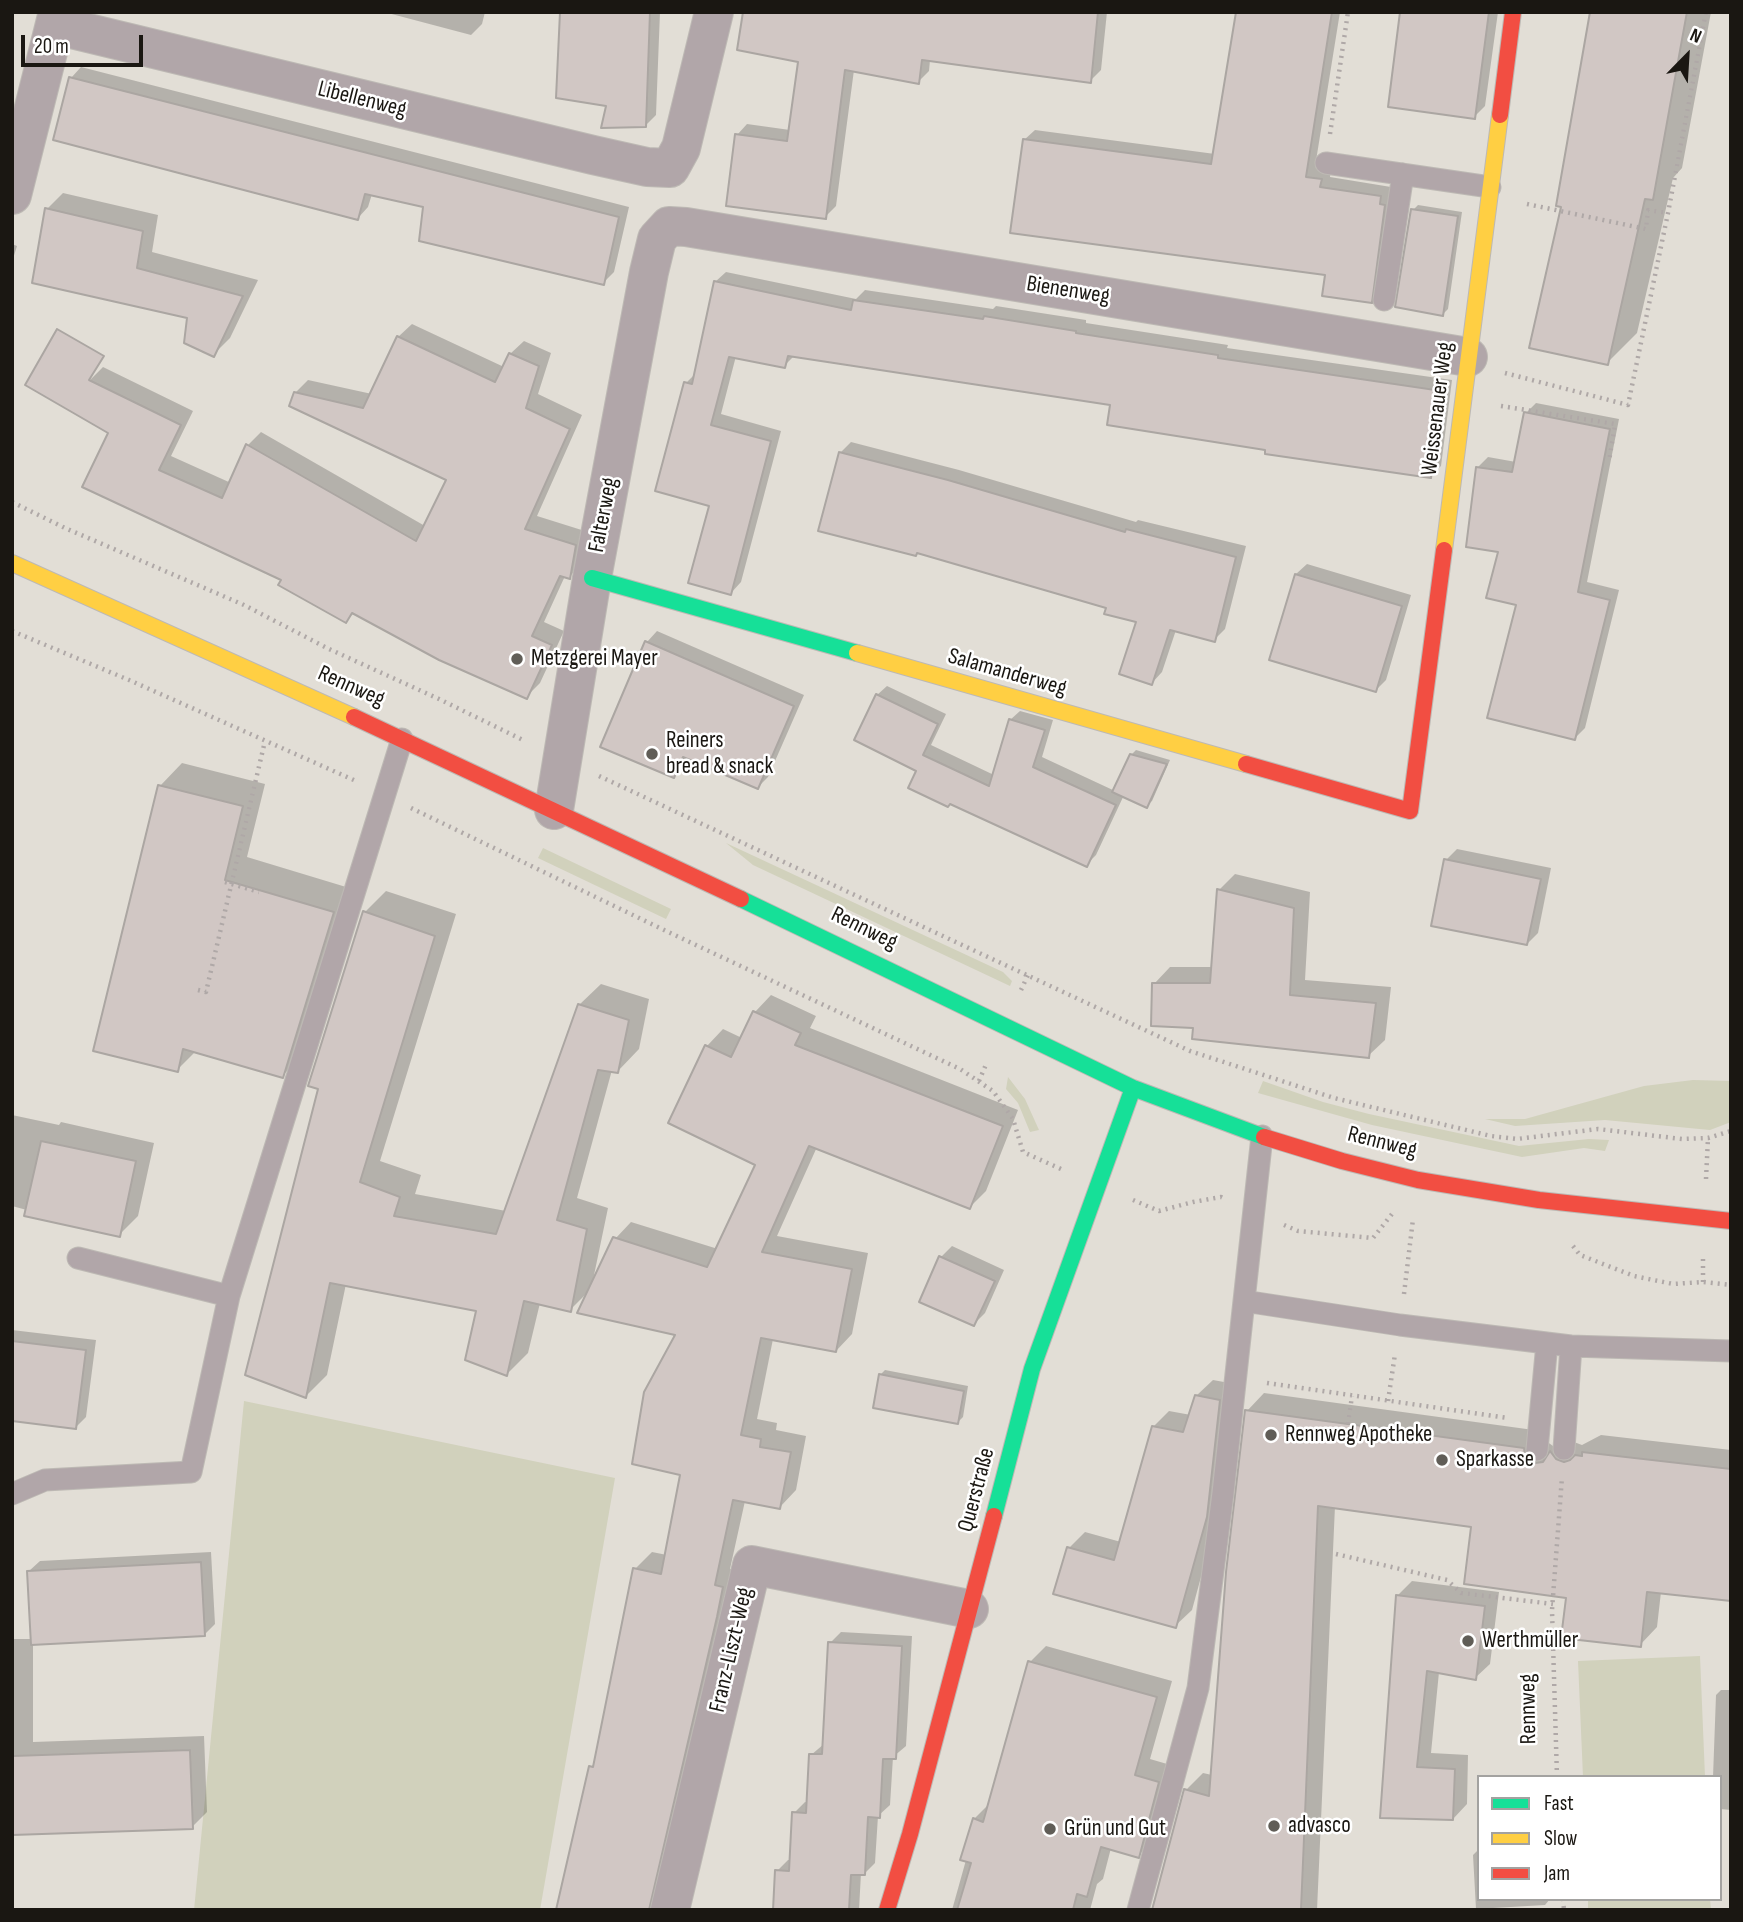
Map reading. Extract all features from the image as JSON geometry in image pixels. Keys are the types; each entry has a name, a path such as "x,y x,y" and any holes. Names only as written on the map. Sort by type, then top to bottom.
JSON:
{"street":[{"name":"Libellenweg","path":"57,19 593,155 647,167 670,168 681,148 714,12"},
{"name":"Weissenauer Weg","path":"1410,811 1513,12"},
{"path":"12,195 57,19"},
{"name":"Bienenweg","path":"669,226 1468,357"},
{"name":"Falterweg","path":"554,810 592,578 649,272 657,239 669,226"},
{"name":"Rennweg","path":"12,563 554,810 1133,1088 1262,1136 1342,1161 1418,1180 1539,1200 1731,1221"},
{"name":"Salamanderweg","path":"592,578 1410,811"},
{"name":"Querstraße","path":"887,1910 1032,1369 1133,1088"},
{"name":"Franz-Liszt-Weg","path":"670,1910 752,1565 969,1609"}],"lane":[{"path":"1326,163 1490,187"},
{"path":"1384,300 1403,174"},
{"path":"12,1494 45,1480 191,1472 229,1296 402,739"},
{"path":"1138,1910 1198,1688 1223,1493 1262,1136"},
{"path":"78,1258 229,1296"},
{"path":"1244,1301 1400,1325 1571,1346 1731,1351"},
{"path":"1537,1450 1547,1343"},
{"path":"1564,1448 1571,1346"}],"path":[{"path":"1326,163 1348,12"},
{"path":"1468,357 1485,368 1628,405 1706,12"},
{"path":"1540,207 1646,229 1648,209 1668,213"},
{"path":"1462,400 1615,424 1609,461"},
{"path":"12,502 65,528 244,605 328,649 1191,1051 1334,1098 1490,1136 1517,1139 1598,1129 1682,1139 1708,1138 1731,1131"},
{"path":"12,631 384,794 960,1069 993,1091 1013,1119 1023,1152 1159,1211 1221,1197 1298,1231 1373,1238 1418,1180"},
{"path":"198,990 206,992 265,741"},
{"path":"225,882 259,892"},
{"path":"1539,1200 1580,1255 1634,1276 1673,1284 1731,1284"},
{"path":"1235,1377 1540,1423"},
{"path":"1348,1424 1352,1395"},
{"name":"Rennweg","path":"1556,1775 1553,1604 1564,1448"},
{"path":"1336,1554 1447,1580 1461,1593 1553,1604"}],"green space":[{"path":"726,843 1003,972 1012,981 1010,986 753,865"},
{"path":"543,848 671,909 666,919 538,858"},
{"path":"1008,1077 1025,1099 1039,1130 1030,1132 1018,1103 1006,1089"},
{"path":"1693,1080 1731,1081 1731,1122 1710,1130 1605,1120 1515,1126 1485,1119 1525,1119 1644,1086"},
{"path":"1263,1081 1323,1102 1369,1114 1519,1146 1589,1139 1609,1140 1605,1151 1584,1148 1522,1157 1372,1125 1258,1093"},
{"path":"244,1401 615,1478 540,1910 194,1910"},
{"path":"1700,1656 1705,1775 1583,1775 1578,1661"},
{"path":"1588,1901 1710,1901 1711,1910 1588,1910"}],"building":[{"path":"560,12 650,12 646,127 601,128 606,106 556,98"},
{"path":"743,12 1098,12 1091,83 922,60 919,84 845,70 826,219 726,206 735,134 787,141 798,62 737,50"},
{"path":"1236,12 1332,12 1306,177 1322,179 1320,187 1381,196 1380,204 1385,205 1372,303 1322,296 1325,275 1010,233 1023,139 1211,164"},
{"path":"1400,12 1489,12 1475,119 1388,107"},
{"path":"1590,12 1687,12 1653,200 1645,199 1608,365 1529,348 1561,207 1556,206"},
{"path":"69,77 619,217 604,285 419,241 423,207 365,194 358,220 53,140"},
{"path":"45,208 143,231 137,268 243,296 214,357 184,343 187,318 32,283"},
{"path":"1411,209 1458,216 1443,316 1395,307"},
{"path":"714,281 851,310 853,300 983,319 984,316 1218,355 1218,358 1442,391 1431,478 1265,454 1265,450 1107,425 1110,405 788,356 785,368 729,357 711,425 771,441 731,595 688,583 709,506 655,491 684,382 692,384"},
{"path":"57,329 104,356 89,380 181,425 159,470 222,498 246,444 416,541 446,480 289,406 294,392 363,408 397,336 495,382 509,353 539,366 526,408 570,429 525,529 576,545 570,579 560,576 532,636 552,645 527,699 439,660 352,613 346,623 278,585 281,580 82,487 108,433 25,385"},
{"path":"1524,412 1610,429 1578,592 1610,600 1575,740 1487,718 1516,605 1486,598 1498,552 1466,547 1476,467 1512,472"},
{"path":"839,452 948,480 1125,532 1126,529 1236,557 1215,642 1170,630 1152,685 1119,674 1136,622 1104,614 1106,608 917,553 916,556 818,531"},
{"path":"1295,574 1402,606 1376,692 1269,660"},
{"path":"645,641 794,706 758,789 683,757 674,778 600,747"},
{"path":"876,694 938,724 923,755 989,786 1009,719 1045,730 1033,767 1116,805 1087,867 950,804 948,807 908,788 916,771 854,740"},
{"path":"1130,754 1167,764 1147,808 1112,792"},
{"path":"158,785 243,806 225,880 334,912 283,1078 183,1049 178,1072 93,1051"},
{"path":"1444,859 1541,879 1527,945 1431,926"},
{"path":"1217,889 1294,908 1290,995 1376,1003 1369,1058 1192,1039 1193,1028 1151,1026 1152,983 1210,983"},
{"path":"363,911 435,936 360,1182 400,1197 394,1216 496,1234 578,1004 629,1020 618,1073 598,1070 557,1220 587,1229 571,1312 524,1301 507,1376 465,1360 476,1311 330,1283 306,1398 245,1375 318,1089 308,1086"},
{"path":"753,1011 801,1033 795,1045 1003,1126 970,1209 809,1146 762,1252 852,1269 836,1352 761,1338 741,1435 761,1439 760,1447 791,1452 780,1509 733,1500 715,1585 723,1587 717,1617 649,1910 556,1910 589,1766 593,1767 633,1568 661,1574 680,1475 632,1464 644,1392 675,1335 577,1313 613,1237 707,1267 755,1165 668,1123 705,1045 731,1057"},
{"path":"41,1141 136,1161 120,1237 24,1216"},
{"path":"939,1256 995,1281 974,1326 919,1302"},
{"path":"12,1341 86,1350 76,1429 12,1421"},
{"path":"879,1374 964,1391 958,1424 873,1408"},
{"path":"1195,1395 1220,1400 1207,1517 1176,1628 1053,1594 1067,1547 1114,1560 1152,1426 1183,1432"},
{"path":"1245,1410 1524,1448 1525,1456 1535,1463 1543,1462 1550,1451 1556,1459 1564,1462 1575,1455 1582,1456 1582,1452 1731,1469 1731,1601 1647,1592 1641,1647 1561,1638 1566,1598 1464,1584 1471,1527 1318,1506 1301,1910 1152,1910 1184,1789 1209,1796 1226,1572"},
{"path":"201,1562 205,1636 31,1645 27,1571"},
{"path":"1396,1595 1485,1606 1476,1680 1427,1671 1417,1767 1455,1769 1453,1820 1380,1818"},
{"path":"828,1642 902,1646 896,1759 883,1759 880,1818 868,1817 865,1875 851,1875 849,1910 773,1910 775,1870 789,1871 792,1812 806,1813 809,1754 822,1754"},
{"path":"1028,1661 1157,1697 1135,1775 1159,1782 1139,1858 1101,1847 1087,1897 1077,1894 1073,1910 957,1910 971,1863 960,1860 973,1818 983,1822"},
{"path":"190,1750 193,1829 12,1835 12,1756"}],"traffic: fast":[{"path":"592,578 857,653"},
{"path":"741,899 1133,1088 1264,1137"},
{"path":"994,1516 1032,1369 1133,1088"}],"traffic: slow":[{"path":"1444,550 1500,115"},
{"path":"12,563 354,717"},
{"path":"857,653 1246,764"}],"traffic: jam":[{"path":"1500,115 1513,12"},
{"path":"1246,764 1410,811 1444,550"},
{"path":"354,717 741,899"},
{"path":"1264,1137 1342,1161 1418,1180 1539,1200 1731,1221"},
{"path":"887,1910 910,1834 994,1516"}],"place":[{"name":"Metzgerei Mayer","path":"517,659"},
{"name":"Reiners bread & snack","path":"652,754"},
{"name":"Rennweg Apotheke","path":"1271,1435"},
{"name":"Sparkasse","path":"1442,1460"},
{"name":"Werthmüller","path":"1468,1641"},
{"name":"advasco","path":"1274,1826"},
{"name":"Grün und Gut","path":"1050,1829"}]}
